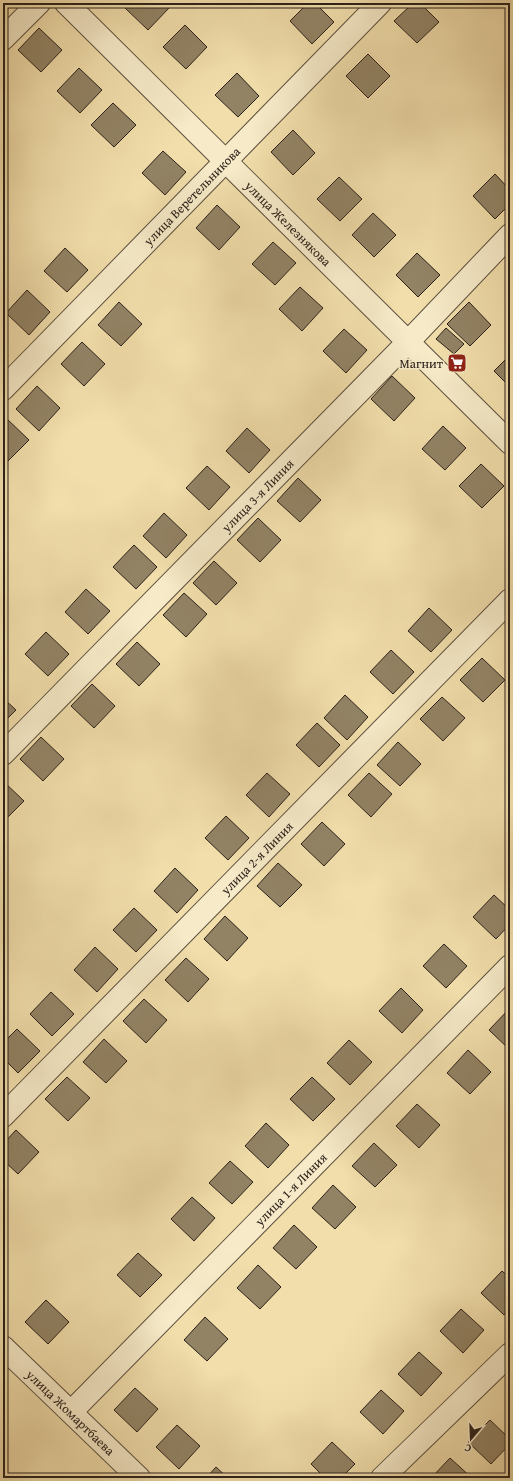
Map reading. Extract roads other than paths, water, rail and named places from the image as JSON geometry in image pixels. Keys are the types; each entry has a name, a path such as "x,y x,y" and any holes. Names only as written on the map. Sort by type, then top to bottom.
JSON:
{"street":[{"path":"3,39 39,3"},
{"name":"улица Железнякова","path":"66,3 510,443"},
{"name":"улица Веретельникова","path":"3,389 380,3"},
{"name":"улица 3-я Линия","path":"3,754 408,342 510,235"},
{"name":"улица 2-я Линия","path":"3,1116 510,600"},
{"name":"улица 1-я Линия","path":"72,1412 510,966"},
{"name":"улица Жомартбаева","path":"3,1347 72,1412 138,1478"},
{"path":"382,1478 510,1354"}],"place":[{"name":"Магнит","path":"457,363"}]}
